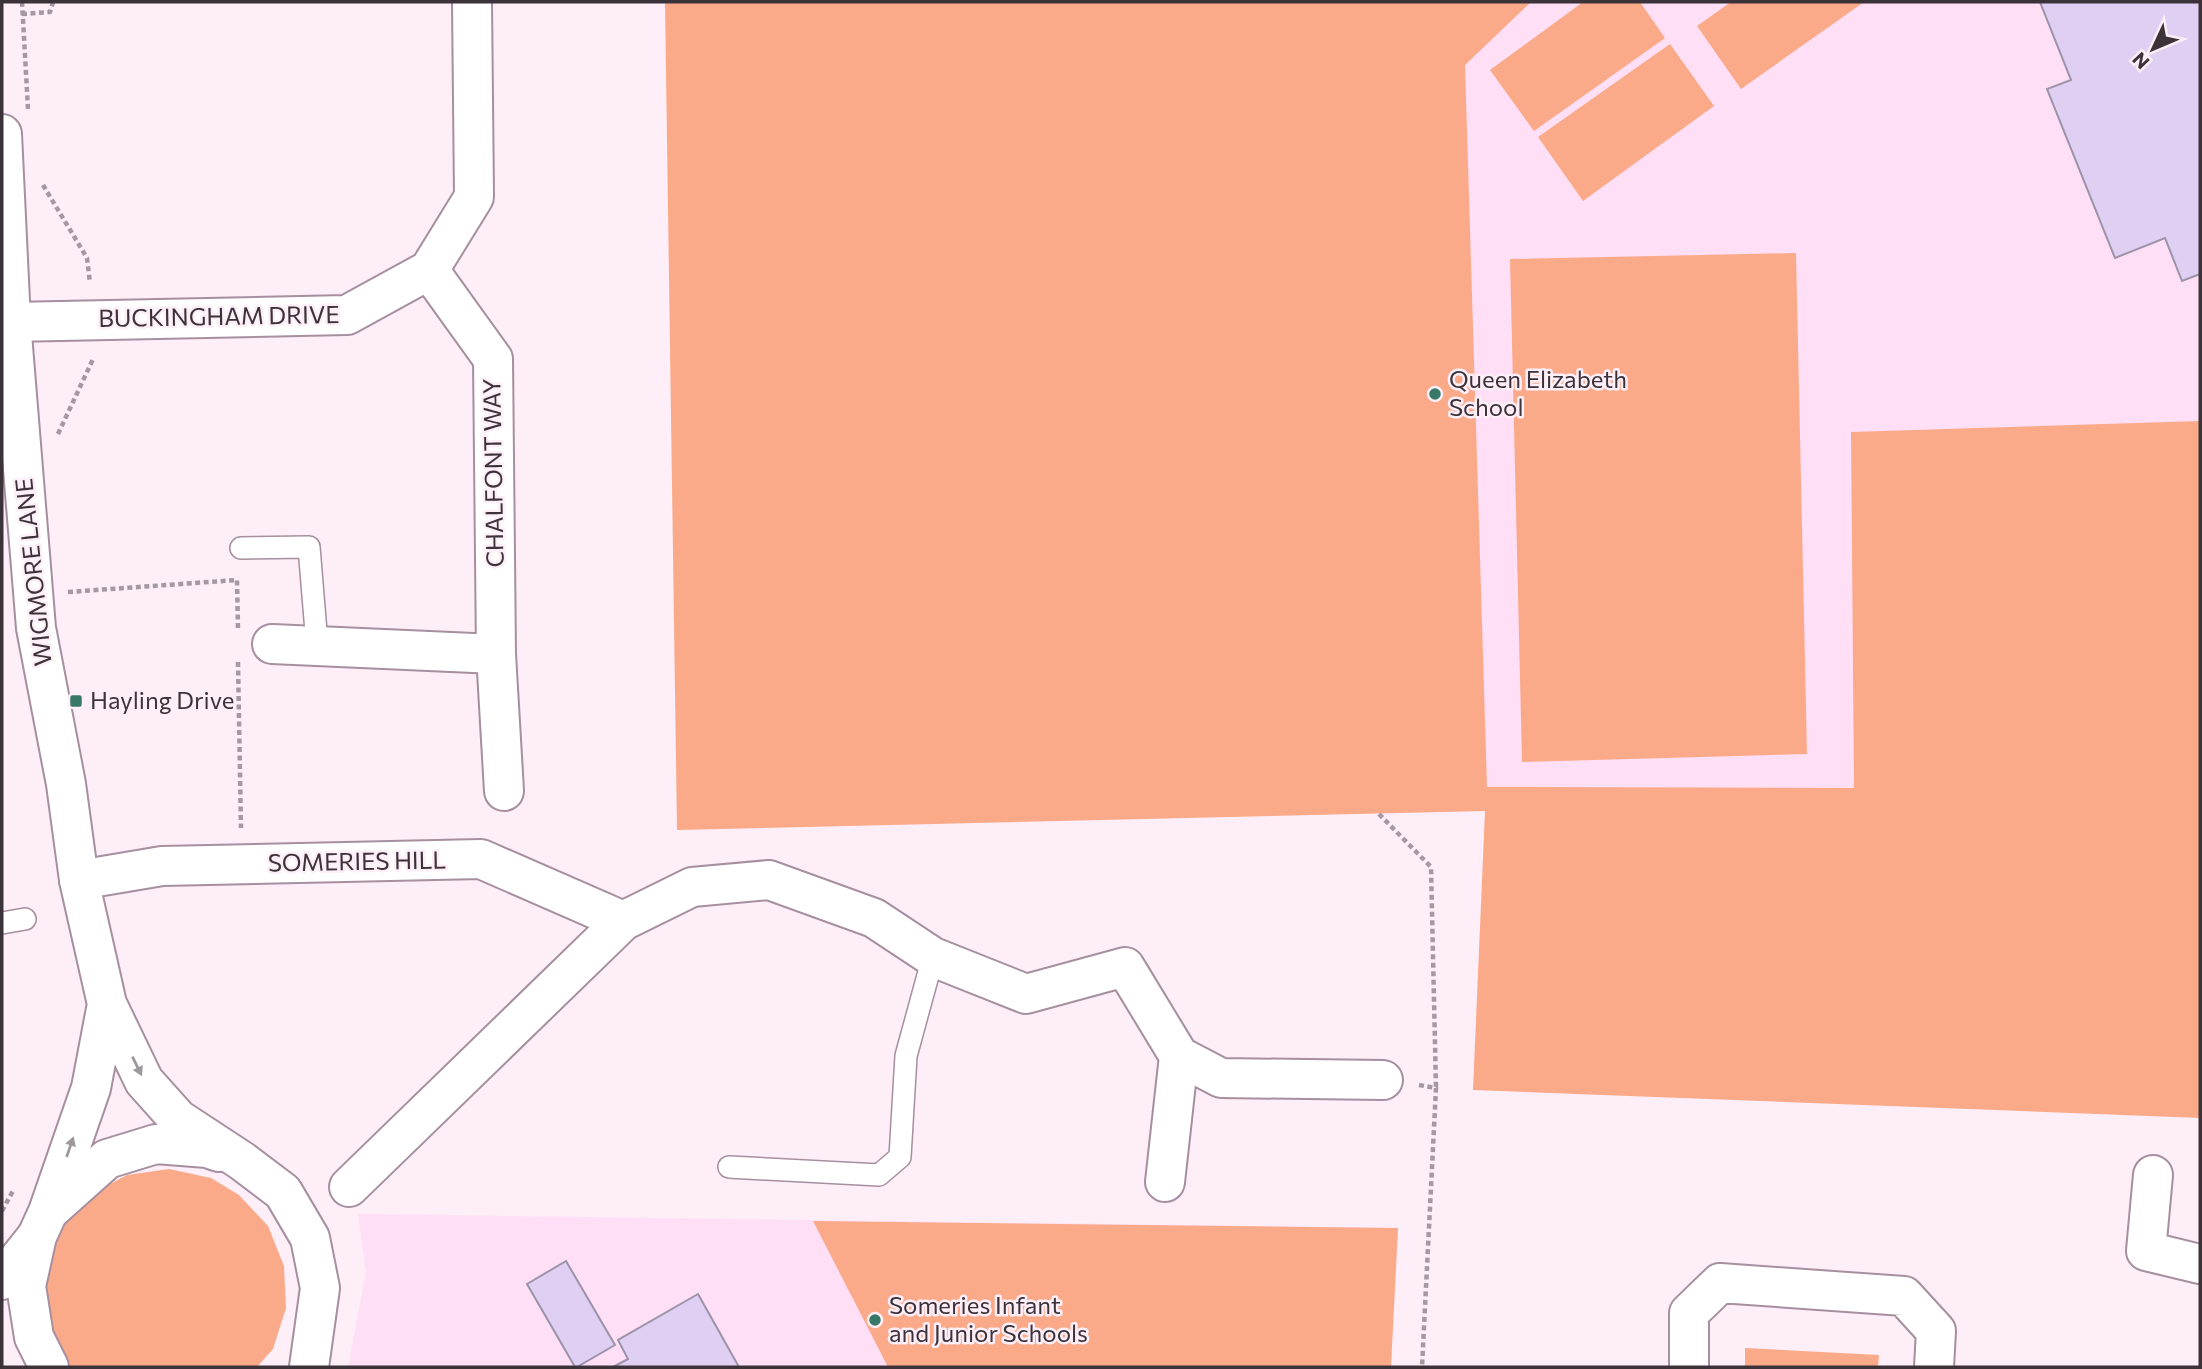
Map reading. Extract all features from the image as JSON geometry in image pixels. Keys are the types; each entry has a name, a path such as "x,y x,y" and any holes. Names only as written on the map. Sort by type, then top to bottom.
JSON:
{"street":[{"name":"BUCKINGHAM DRIVE","path":"10,322 347,315 429,270 474,197 472,2"},
{"name":"WIGMORE LANE","path":"2,134 10,322 36,628 66,784 79,880 107,1004 144,1081 178,1119 242,1161 282,1192 310,1238 320,1288 306,1358"},
{"name":"CHALFONT WAY","path":"429,270 493,359 496,654 504,791"},
{"path":"249,644 317,644 496,654"},
{"name":"SOMERIES HILL","path":"79,880 162,866 481,859 623,921"},
{"path":"349,1187 623,921 692,887 769,880 874,918 933,957 1026,994 1125,967 1179,1056 1221,1078 1383,1080"},
{"name":"WIGMORE LANE","path":"49,1367 34,1337 26,1286 43,1224 90,1088 107,1004"},
{"path":"1165,1182 1179,1056"},
{"name":"WIGMORE LANE","path":"43,1224 107,1159 156,1144 207,1148 242,1161"},
{"path":"2153,1175 2146,1251 2200,1264"},
{"path":"2,1280 43,1224"},
{"path":"1689,1367 1689,1313 1720,1283 1904,1296 1936,1331 1934,1367"}],"lane":[{"path":"241,548 309,547 317,644"},
{"path":"2,923 25,919"},
{"path":"729,1167 879,1175 900,1157 906,1056 933,957"}],"path":[{"path":"22,14 50,12 53,2"},
{"path":"62,593 237,580 249,644 242,864"},
{"path":"1378,814 1431,867 1436,1088 1422,1367"},
{"path":"1383,1080 1436,1088"}],"shaded area":[{"name":"Queen Elizabeth School","path":"665,2 2200,2 2200,1118 1487,787"},
{"name":"Queen Elizabeth School","path":"665,2 1531,2 1465,65 1487,787 1854,788 1851,432 2200,421 2200,1118 1473,1090 1485,811 677,830"},
{"path":"1583,2 1640,2 1665,38 1534,131 1490,70"},
{"path":"1731,2 1864,2 1741,89 1697,26"},
{"path":"1670,44 1714,106 1583,201 1538,137"},
{"path":"1796,253 1807,754 1522,762 1510,259"},
{"path":"169,1169 211,1178 239,1195 268,1226 284,1266 286,1308 273,1349 257,1367 70,1367 53,1343 43,1308 45,1266 61,1226 89,1195 127,1175"},
{"name":"Someries Infant and Junior Schools","path":"358,1214 1398,1228 1391,1367 348,1367 366,1272"},
{"path":"813,1221 1398,1228 1391,1367 888,1367"},
{"path":"1745,1348 1879,1355 1878,1367 1745,1367"}],"building":[{"path":"2040,2 2200,2 2200,274 2182,281 2165,238 2115,258 2047,89 2071,80"},
{"path":"566,1261 615,1345 577,1367 527,1284"},
{"path":"698,1294 739,1367 613,1367 628,1359 618,1340"}],"place":[{"name":"Queen Elizabeth School","path":"1435,394"},
{"name":"Hayling Drive","path":"76,701"},
{"name":"Someries Infant and Junior Schools","path":"875,1320"}]}
